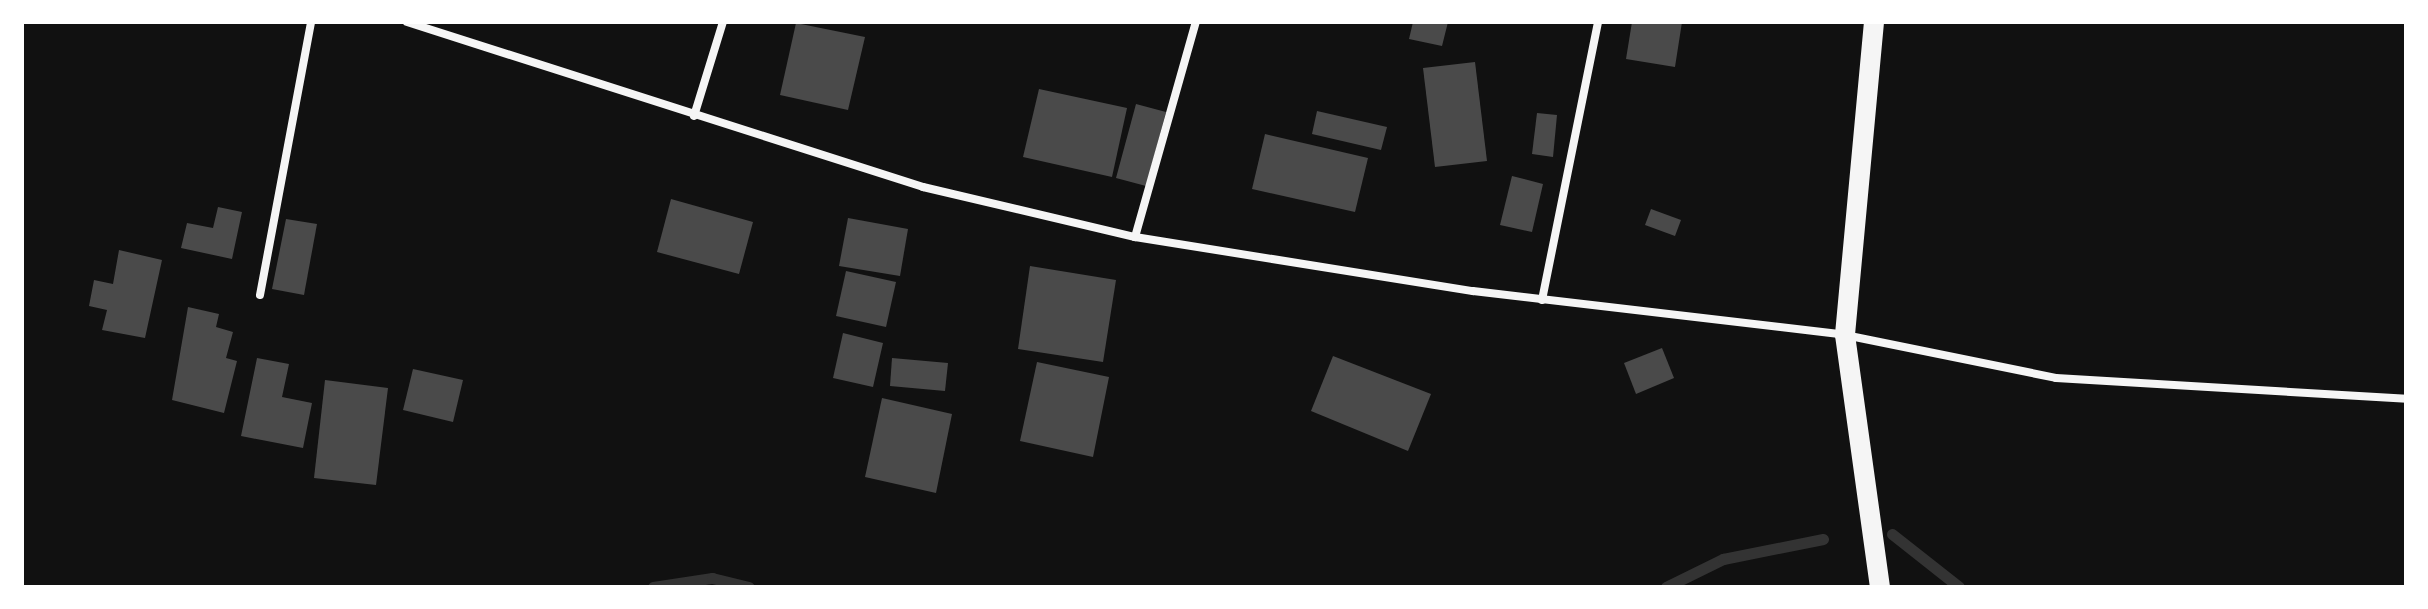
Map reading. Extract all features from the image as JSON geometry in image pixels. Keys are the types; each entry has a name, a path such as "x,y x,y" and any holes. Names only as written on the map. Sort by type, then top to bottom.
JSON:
{"main road":[{"path":"1874,22 1845,335 1880,587"}],"street":[{"path":"260,295 311,22"},
{"path":"407,22 923,187 1135,237 1542,300 1845,335 2056,378 2406,399"},
{"path":"694,116 723,22"},
{"path":"1135,237 1196,22"},
{"path":"1542,300 1598,22"}],"building":[{"path":"1413,22 1448,22 1442,46 1409,39"},
{"path":"1632,22 1682,22 1675,67 1626,59"},
{"path":"796,23 865,37 848,110 780,95"},
{"path":"1475,62 1487,161 1435,167 1423,68"},
{"path":"1039,89 1127,108 1112,177 1023,157"},
{"path":"1136,104 1166,112 1146,186 1116,178"},
{"path":"1317,111 1387,127 1381,150 1312,134"},
{"path":"1537,113 1557,115 1553,157 1532,154"},
{"path":"1265,134 1368,158 1355,212 1252,189"},
{"path":"1512,176 1543,184 1532,232 1500,225"},
{"path":"671,199 753,222 739,274 657,252"},
{"path":"218,207 242,212 232,259 181,248 187,223 213,228"},
{"path":"1651,209 1681,220 1675,236 1645,225"},
{"path":"848,218 908,229 900,276 839,266"},
{"path":"286,219 317,224 304,295 272,289"},
{"path":"119,250 162,260 145,338 102,330 107,310 89,306 94,280 113,284"},
{"path":"1030,266 1116,280 1103,362 1018,349"},
{"path":"846,271 896,282 886,327 836,316"},
{"path":"188,307 219,314 216,327 233,332 226,358 237,361 224,413 172,400"},
{"path":"843,333 883,343 873,387 833,378"},
{"path":"1662,348 1674,378 1636,394 1624,363"},
{"path":"1333,356 1431,394 1408,451 1311,411"},
{"path":"257,358 289,364 282,397 312,403 303,448 241,436"},
{"path":"892,358 948,363 945,391 890,386"},
{"path":"1037,362 1109,377 1093,457 1020,441"},
{"path":"413,369 463,380 453,422 403,410"},
{"path":"325,380 388,388 376,485 314,478"},
{"path":"882,398 952,414 936,493 865,477"}],"waterway":[{"path":"1892,534 1959,587"},
{"path":"1666,587 1723,559 1823,539"},
{"path":"653,587 712,578 749,587"}]}
